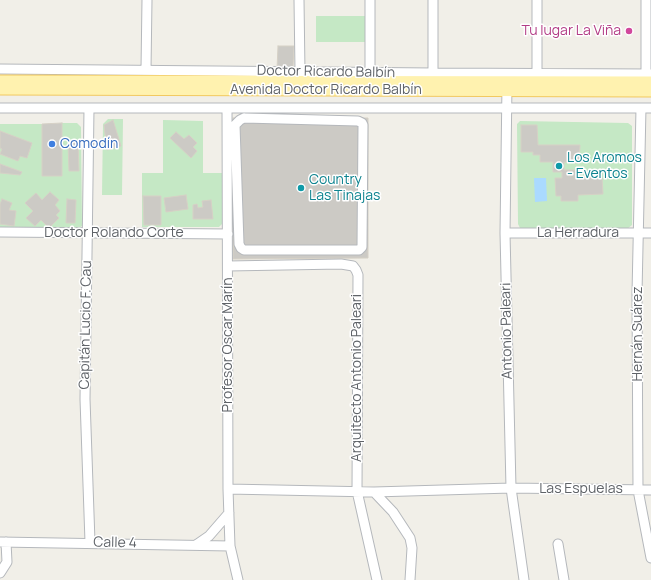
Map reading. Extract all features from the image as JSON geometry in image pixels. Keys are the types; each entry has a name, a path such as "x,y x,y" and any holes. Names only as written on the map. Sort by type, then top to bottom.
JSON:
{"main road":[{"name":"Avenida Doctor Ricardo Balbín","path":"507,86 649,76"},
{"name":"Avenida Doctor Ricardo Balbín","path":"0,81 433,82 651,91"},
{"name":"Avenida Doctor Ricardo Balbín","path":"0,88 433,82"}],"street":[{"path":"146,69 147,0"},
{"path":"300,0 300,71"},
{"path":"370,0 370,72"},
{"path":"433,0 433,82"},
{"path":"537,0 537,74"},
{"path":"646,0 649,76"},
{"name":"Doctor Ricardo Balbín","path":"0,69 370,72 433,82 537,74 649,76"},
{"name":"Antonio Paleari","path":"507,86 505,233 511,488 524,580"},
{"path":"0,108 651,108"},
{"name":"Profesor Oscar Marín","path":"227,108 228,489 230,546 238,580"},
{"path":"300,108 300,120"},
{"name":"Hernán Suárez","path":"641,108 638,233 638,490 651,558"},
{"name":"Capitán Lucio F. Cau","path":"89,109 85,399 90,542"},
{"path":"244,118 300,120 358,121 363,125 362,247 359,250 244,250 239,244 235,125 244,118"},
{"name":"Doctor Rolando Corte","path":"0,232 228,234"},
{"name":"La Herradura","path":"505,233 651,233"},
{"name":"Arquitecto Antonio Paleari","path":"228,266 341,264 353,266 358,275 357,491 376,580"},
{"name":"Las Espuelas","path":"228,489 374,492 511,488 651,490"},
{"path":"374,492 393,512 410,538 412,548 410,580"},
{"path":"196,545 214,531 229,513"},
{"path":"0,573 7,562 4,555 3,542"},
{"name":"Calle 4","path":"3,542 90,542 230,546"},
{"path":"558,544 564,580"}],"green space":[{"path":"316,16 366,16 366,42 316,42"},
{"path":"108,119 123,119 122,195 102,195 103,124"},
{"path":"163,120 203,121 203,173 223,173 223,223 219,227 142,227 142,173 163,173"},
{"path":"520,121 628,123 632,126 632,225 627,229 520,228 518,224 517,124"},
{"path":"62,123 77,123 81,127 82,226 77,229 0,229 0,124 42,124 42,176 62,176"}],"water":[{"path":"534,178 546,178 547,201 535,202"}],"building":[{"path":"278,46 294,46 293,68 277,69"},
{"name":"Country Las Tinajas","path":"233,118 368,118 368,258 233,259"},
{"path":"113,120 121,146 107,150 104,125"},
{"name":"Comodín","path":"62,123 62,176 42,176 42,124"},
{"name":"Los Aromos - Eventos","path":"521,125 537,125 538,145 580,145 579,163 564,162 564,170 578,170 578,178 602,177 603,194 578,195 578,201 561,201 561,196 556,196 555,178 562,178 562,172 553,172 553,162 540,162 540,155 533,155 533,152 521,152"},
{"path":"0,131 32,143 27,158 20,156 18,161 0,154 2,149 0,148"},
{"path":"176,132 184,139 189,135 197,143 193,147 197,151 191,158 170,138"},
{"path":"78,142 79,171 69,171 68,143"},
{"path":"0,164 22,172 20,175 0,173"},
{"path":"50,192 59,200 55,205 60,211 56,215 59,218 49,228 41,220 35,226 26,218 33,211 25,203 36,193 42,200"},
{"path":"186,195 188,209 166,212 164,198"},
{"path":"143,196 161,196 161,225 144,225"},
{"path":"2,199 12,203 9,210 16,211 14,226 0,224 0,204"},
{"path":"67,199 76,200 75,223 66,223"},
{"path":"211,200 213,219 193,219 193,205 197,204 198,208 203,207 202,201"}],"place":[{"name":"Tu lugar La Viña","path":"629,31"},
{"name":"Comodín","path":"52,144"},
{"name":"Los Aromos - Eventos","path":"559,166"},
{"name":"Country Las Tinajas","path":"301,188"}]}
